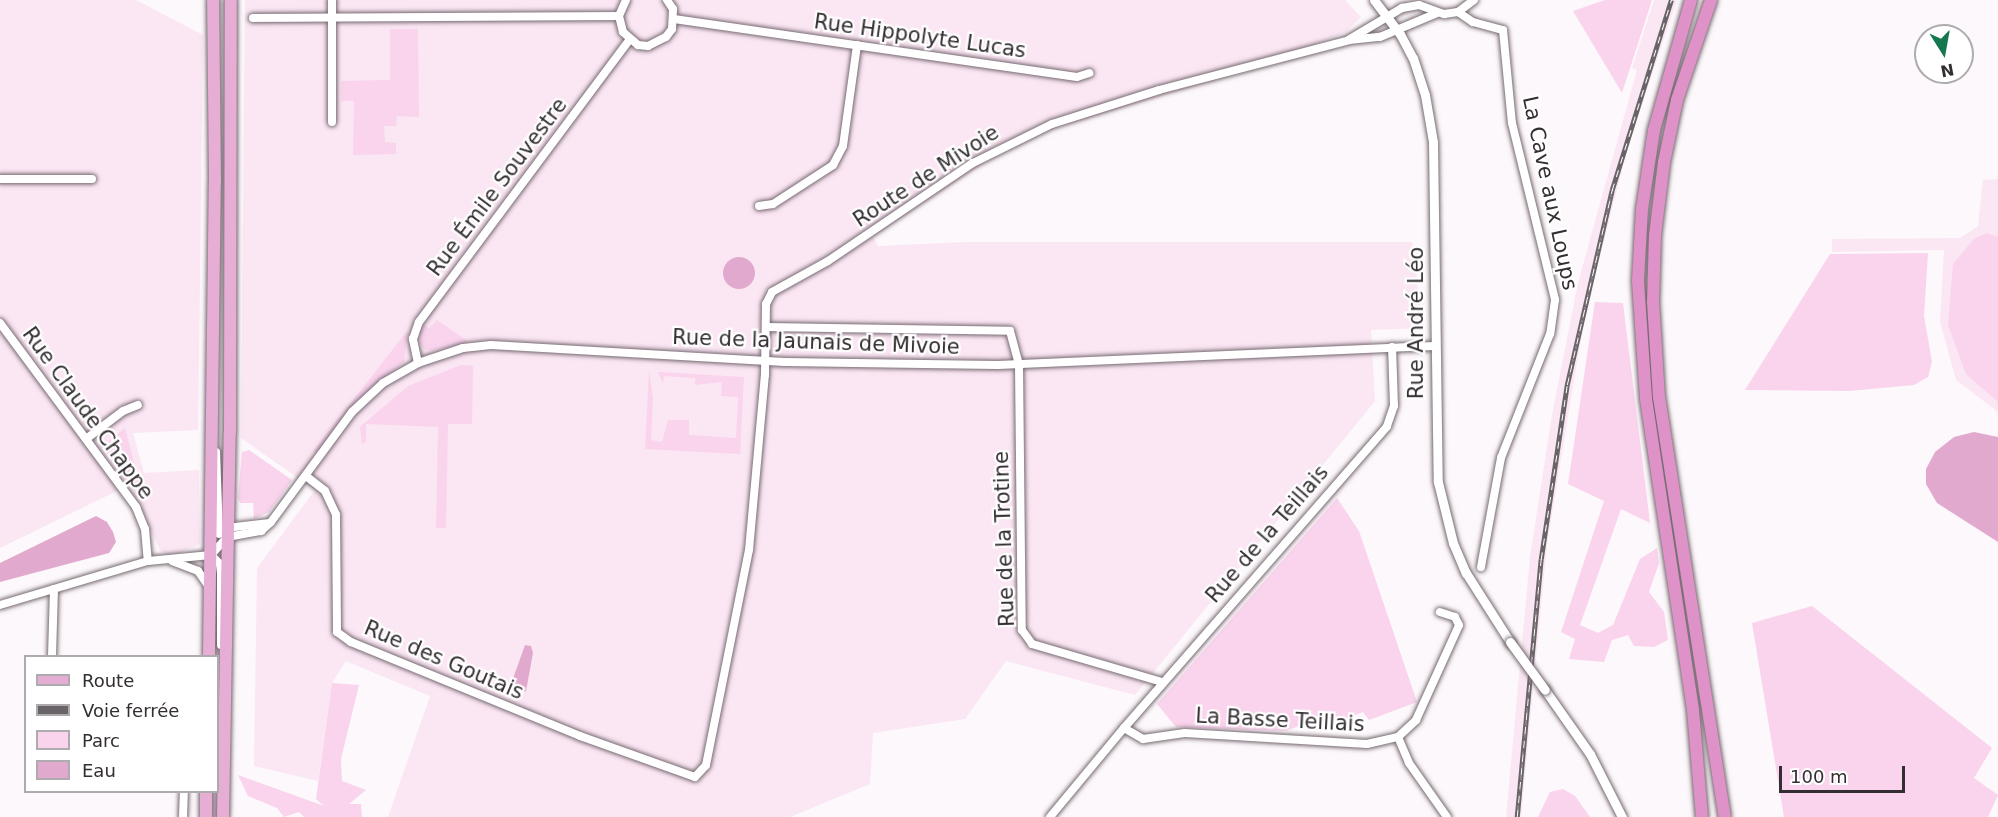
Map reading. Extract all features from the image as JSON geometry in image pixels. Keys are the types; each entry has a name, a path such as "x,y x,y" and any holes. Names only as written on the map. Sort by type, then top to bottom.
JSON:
{"highway":[{"path":"1691,0 1669,66 1654,130 1642,209 1638,281 1646,399 1693,710 1702,817"},
{"path":"1711,0 1677,100 1664,162 1653,280 1659,397 1725,817"},
{"path":"1664,162 1719,0"}],"main road":[{"path":"213,0 213,424 226,692 224,817"},
{"path":"208,655 210,593 219,539 231,0"},
{"path":"206,793 206,817"}],"street":[{"path":"332,0 332,122"},
{"path":"626,0 619,16 622,32 638,45 658,43 666,38 674,19 668,0"},
{"name":"Rue André Léo","path":"1374,0 1397,30 1413,58 1425,95 1432,142 1434,446 1444,510 1466,573 1510,642 1590,754 1622,817"},
{"path":"1437,13 1458,12 1474,0"},
{"name":"Route de Mivoie","path":"1349,40 1386,14 1419,5 1437,13"},
{"name":"La Cave aux Loups","path":"1458,12 1473,22 1503,30 1512,123 1556,308 1550,334 1500,458 1481,567"},
{"name":"Route de Mivoie","path":"694,777 706,765 744,582 765,361 765,304 771,292 828,261 1005,144 1096,109 1349,40 1380,37 1437,13"},
{"path":"253,18 619,16"},
{"name":"Rue Hippolyte Lucas","path":"674,19 1077,77 1089,73"},
{"name":"Rue Émile Souvestre","path":"418,363 413,339 419,322 629,40"},
{"path":"759,206 773,204 833,165 843,146 857,45"},
{"path":"0,179 92,179"},
{"name":"Rue Claude Chappe","path":"0,322 141,516 148,561"},
{"name":"Rue de la Trotine","path":"766,327 1010,331 1019,365 1022,630 1032,644 1162,682"},
{"name":"Rue de la Jaunais de Mivoie","path":"0,605 148,561 167,559 219,539 261,531 271,522 370,394 418,363 463,348 491,345 765,361 1019,365 1435,346"},
{"name":"Rue de la Teillais","path":"1124,728 1387,426 1394,406 1392,347"},
{"path":"86,440 123,411 138,405"},
{"name":"Rue des Goutais","path":"306,476 325,491 334,503 337,632 351,642 580,736 694,777"},
{"path":"219,539 221,652 226,692"},
{"path":"167,559 198,571 210,593"},
{"path":"52,655 54,589"},
{"path":"1440,612 1455,617 1459,625 1416,720 1398,737 1409,763 1447,817"},
{"path":"1050,817 1124,728"},
{"name":"La Basse Teillais","path":"1124,728 1143,739 1185,733 1367,744 1398,737"},
{"path":"183,817 184,793"}],"shaded area":[{"path":"0,0 136,0 203,35 198,430 133,433 144,473 199,470 200,544 179,553 168,555 160,550 138,503 125,487 0,548"},
{"path":"245,0 1345,0 1361,17 1346,32 1253,69 1055,128 1006,149 873,237 878,246 965,242 1412,242 1423,328 1371,330 1375,401 1135,695 1006,661 965,719 873,733 870,784 790,817 388,817 430,696 346,661 332,683 318,781 254,766 257,568 315,490 241,438"},
{"path":"1654,0 1677,0 1628,146 1584,320 1547,544 1521,817 1506,817 1530,557 1552,415 1578,283 1637,70 1632,68"},
{"path":"1998,179 1998,412 1956,380 1940,322 1944,250 1832,252 1832,239 1960,238 1978,226 1983,180"}],"green space":[{"path":"1605,0 1652,0 1622,93 1573,11"},
{"path":"390,29 418,29 419,117 397,116 396,126 384,126 385,142 396,143 396,154 353,155 354,101 341,101 341,81 390,80"},
{"path":"1987,233 1998,237 1998,402 1966,374 1948,325 1953,264 1974,239"},
{"path":"1928,253 1924,316 1932,362 1928,377 1914,385 1849,391 1745,390 1830,254"},
{"path":"1595,302 1623,303 1650,523 1621,509 1580,625 1598,633 1613,625 1640,559 1657,548 1659,563 1649,592 1664,612 1668,640 1654,647 1634,646 1628,635 1612,640 1604,662 1569,659 1575,639 1561,632 1604,501 1568,484"},
{"path":"437,320 469,342 432,351 424,349 420,343 420,329 424,325 429,328"},
{"path":"408,330 404,362 359,399 317,453 313,451"},
{"path":"461,365 473,366 472,424 448,424 446,528 436,528 438,427 366,424 366,442 362,444 360,427 408,386"},
{"path":"649,371 653,398 651,440 662,442 668,420 689,420 689,435 736,438 738,397 721,396 722,382 695,385 695,378 664,376 663,383 658,372 744,377 740,454 645,449"},
{"path":"125,428 139,482 136,486 128,484 103,446"},
{"path":"249,450 292,480 269,512 254,519 253,503 240,503 238,498 242,452"},
{"path":"1337,498 1359,531 1417,702 1369,720 1363,712 1338,722 1331,713 1286,731 1176,727 1157,704"},
{"path":"215,595 219,655 216,655"},
{"path":"1812,606 1992,748 1974,778 1998,795 1988,817 1784,817 1752,623"},
{"path":"219,657 220,672 219,817 211,817 212,793 219,793"},
{"path":"332,683 359,685 341,759 342,781 366,790 349,804 361,804 362,817 304,817 299,812 284,817 277,808 248,796 238,775 324,806 316,799"},
{"path":"1563,789 1575,796 1590,817 1538,817 1550,792"}],"water":[{"path":"739,257 751,261 755,273 751,285 739,289 727,285 723,273 727,261"},
{"path":"1974,432 1998,437 1998,542 1937,503 1926,484 1926,469 1935,452 1954,437"},
{"path":"96,516 107,522 113,532 116,542 109,553 0,582 0,563"},
{"path":"525,645 531,646 533,653 526,691 517,695 510,687"}],"railway":[{"path":"1517,817 1541,559 1567,385 1612,190 1671,0"}]}
